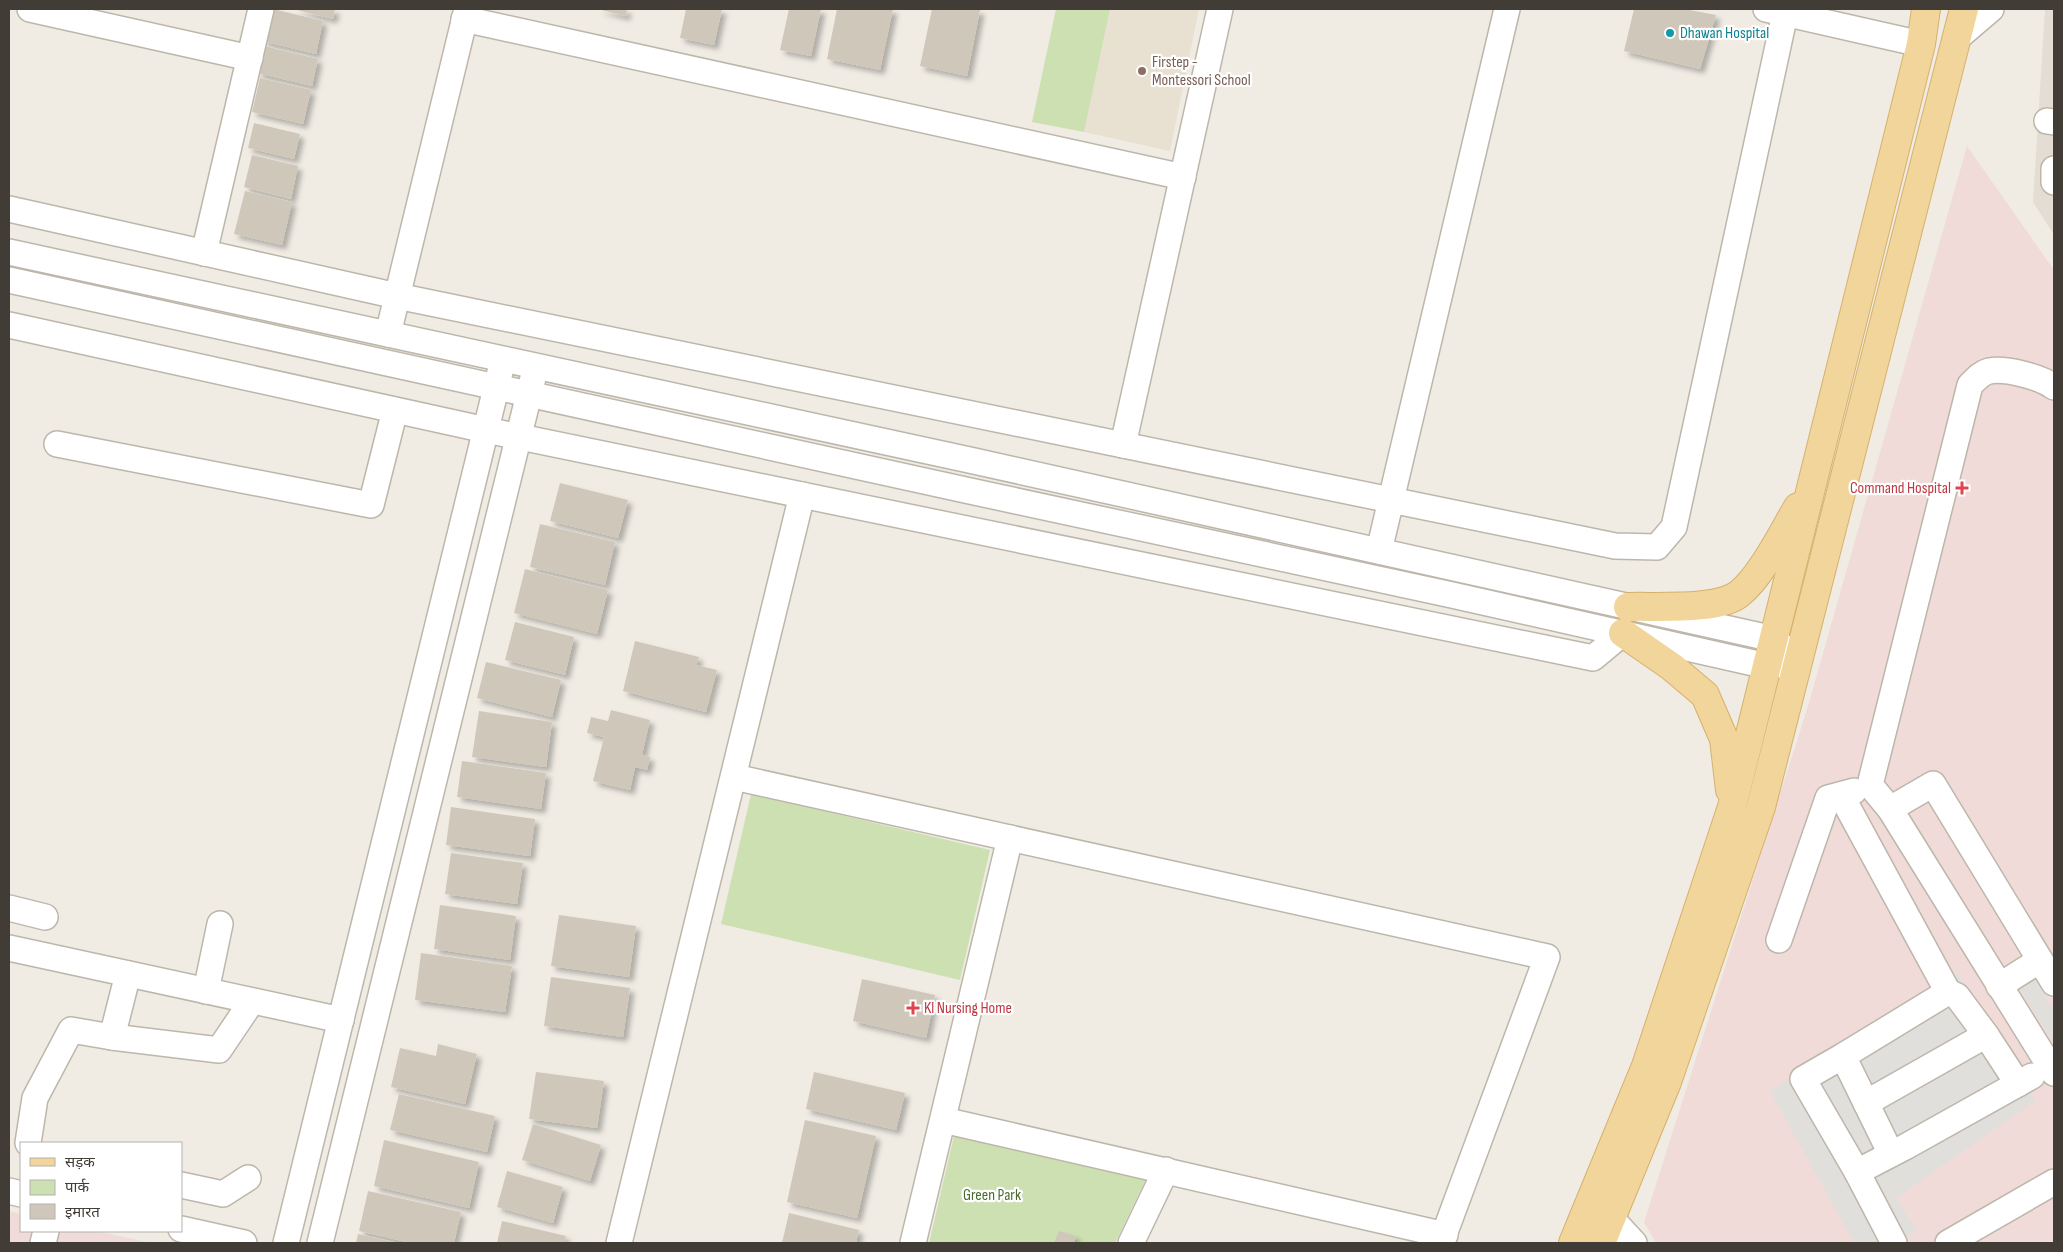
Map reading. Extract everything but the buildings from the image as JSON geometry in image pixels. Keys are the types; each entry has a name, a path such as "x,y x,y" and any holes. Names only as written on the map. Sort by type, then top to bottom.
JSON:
{"main road":[{"path":"1573,1243 1646,1066 1732,807 1921,44 1926,9"},
{"path":"1601,1243 1667,1082 1761,807 1964,9"},
{"path":"1628,607 1713,605 1740,594 1764,565 1813,482"},
{"path":"1623,633 1672,667 1704,695 1724,739 1732,807"}],"street":[{"path":"30,9 250,58"},
{"path":"204,253 261,9"},
{"path":"1123,445 1220,9"},
{"path":"1379,551 1507,9"},
{"path":"1957,38 1991,9"},
{"path":"9,209 398,296 1615,546 1657,547 1674,527 1779,10 1848,17 1921,44"},
{"path":"365,358 388,334 465,14 1183,178"},
{"path":"2054,169 2054,182"},
{"path":"9,252 536,366 1774,639 1798,662"},
{"path":"9,280 1767,666 1798,662"},
{"path":"9,325 486,430 1593,658 1623,633"},
{"path":"388,334 396,365"},
{"path":"286,1243 504,359"},
{"path":"320,1243 536,366"},
{"path":"1870,785 1970,385 1978,376 1988,372 2006,371 2048,382 2054,387"},
{"path":"57,444 371,505 395,410"},
{"path":"619,1243 802,495"},
{"path":"734,776 1547,957 1443,1239 1166,1170 942,1120"},
{"path":"1890,809 1933,784 2054,983"},
{"path":"1779,940 1828,798 1870,785"},
{"path":"1857,1172 2018,1084 2052,1070 1890,809 1870,785"},
{"path":"1841,795 1948,992 1957,996 1986,1035 2018,1084"},
{"path":"913,1243 1010,838"},
{"path":"9,908 45,917"},
{"path":"206,991 220,924"},
{"path":"9,948 341,1020"},
{"path":"1999,986 2040,960"},
{"path":"112,1037 128,974"},
{"path":"1894,1243 1857,1172 1803,1079 1948,992"},
{"path":"28,1142 35,1098 71,1030 219,1050 252,1001"},
{"path":"1866,1103 1986,1035"},
{"path":"1843,1056 1891,1154"},
{"path":"1131,1243 1166,1170"},
{"path":"182,1185 223,1194 248,1178"},
{"path":"1948,1243 2054,1182"},
{"path":"1611,1218 1634,1243"},
{"path":"182,1229 244,1243"}],"shaded area":[{"name":"Firstep - Montessori School","path":"1110,9 1199,9 1170,151 1084,132"},
{"path":"2045,9 2054,9 2054,235 2033,202"},
{"name":"Command Hospital","path":"1967,146 2054,270 2054,1243 1656,1243 1644,1222 1808,706"},
{"path":"1957,973 2035,1101 1896,1198 1917,1231 1894,1243 1854,1243 1770,1091"},
{"path":"2035,978 2054,1012 2054,1044 2020,989"},
{"path":"9,1211 20,1214 20,1232 101,1232 152,1243 9,1243"}],"green space":[{"path":"1056,9 1110,9 1084,132 1032,122"},
{"path":"751,794 990,850 960,980 721,924"},
{"name":"Green Park","path":"954,1136 1146,1179 1115,1243 929,1243"}],"place":[{"name":"Dhawan Hospital","path":"1670,33"},
{"name":"Firstep - Montessori School","path":"1142,71"},
{"name":"Command Hospital","path":"1962,488"},
{"name":"Kl Nursing Home","path":"913,1008"}]}
